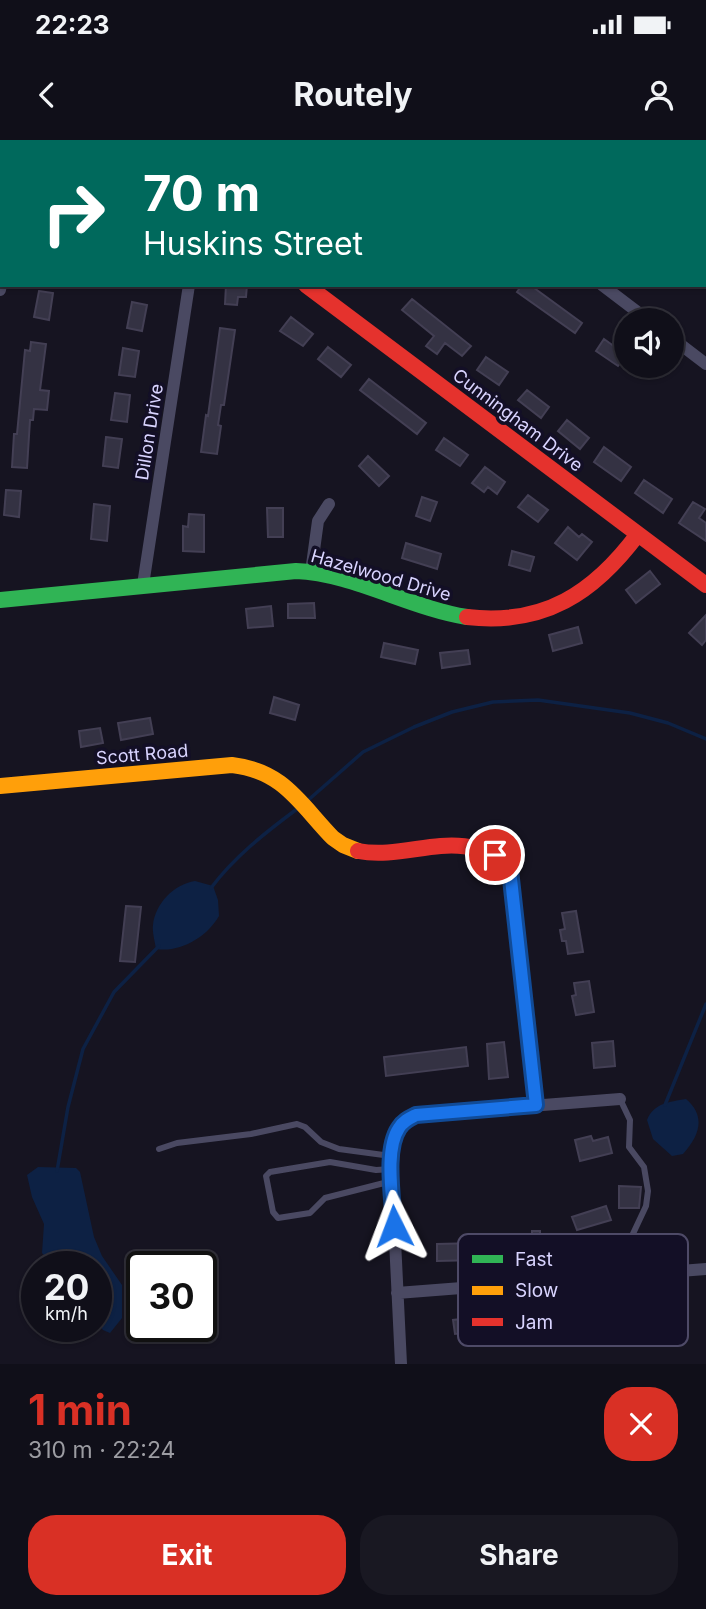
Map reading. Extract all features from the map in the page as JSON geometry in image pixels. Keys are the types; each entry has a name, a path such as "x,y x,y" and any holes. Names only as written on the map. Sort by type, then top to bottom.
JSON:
{"street":[{"name":"Dillon Drive","path":"143,585 189,287"},
{"name":"Cunningham Drive","path":"309,287 706,585"},
{"path":"605,287 632,308"},
{"path":"684,347 706,364"},
{"path":"312,572 318,521 330,504"},
{"name":"Hazelwood Drive","path":"0,600 276,571 312,572 454,615 490,619 514,617 561,604 592,586 618,561 638,534"},
{"name":"Scott Road","path":"0,786 232,765 251,766 268,772 283,784 332,837 345,847 361,853 444,845 475,847 495,855 510,870 536,1105"},
{"path":"401,1364 392,1168 393,1139 398,1128 404,1121 416,1115 620,1099"},
{"path":"688,1270 706,1269"},
{"path":"397,1293 458,1288"}],"lane":[{"path":"620,1099 630,1120 629,1147 644,1167 648,1191 646,1206 633,1234"},
{"path":"159,1149 177,1143 251,1134 297,1124 305,1127 321,1142 392,1168"},
{"path":"330,1162 376,1170 392,1168 325,1198 310,1213 278,1218 273,1212 266,1176 270,1172 330,1162"}],"water":[{"path":"195,881 213,886 218,900 219,916 207,931 192,942 165,950 156,949 153,928 157,910 173,891"},
{"path":"686,1099 696,1112 697,1133 683,1154 672,1156 653,1139 647,1120 658,1107"},
{"path":"38,1167 76,1168 80,1172 94,1237 100,1251 42,1251 44,1224 32,1197 27,1175"},
{"path":"112,1270 122,1285 122,1318 112,1330"}],"building":[{"path":"226,287 247,287 246,297 238,297 237,305 225,304"},
{"path":"521,287 533,287 582,323 575,333 517,292"},
{"path":"39,291 53,293 49,320 34,317"},
{"path":"412,299 471,346 462,356 445,343 437,354 426,346 434,336 402,310"},
{"path":"132,302 147,305 142,331 127,328"},
{"path":"291,317 313,334 303,346 280,331"},
{"path":"220,328 235,330 224,405 221,405 218,425 221,426 217,454 201,452"},
{"path":"604,339 614,346 614,363 596,351"},
{"path":"31,342 46,344 40,390 49,391 47,410 34,409 33,420 30,420 27,468 12,467 25,350 30,351"},
{"path":"328,347 351,365 341,377 318,359"},
{"path":"123,348 139,351 135,377 119,375"},
{"path":"486,357 508,372 499,385 477,370"},
{"path":"369,379 426,423 417,434 360,390"},
{"path":"527,390 549,407 541,418 518,400"},
{"path":"115,393 130,395 127,422 111,420"},
{"path":"567,420 589,438 580,449 558,431"},
{"path":"106,437 122,439 118,468 103,466"},
{"path":"444,438 468,455 460,466 436,450"},
{"path":"604,447 631,467 621,481 594,462"},
{"path":"368,456 389,476 379,486 359,466"},
{"path":"485,467 505,482 497,494 488,487 484,492 472,483"},
{"path":"644,480 672,499 663,513 635,493"},
{"path":"6,490 21,491 19,517 4,515"},
{"path":"528,495 548,510 538,522 518,507"},
{"path":"422,497 437,502 430,521 416,516"},
{"path":"693,502 705,509 699,518 706,523 706,541 679,523"},
{"path":"94,504 110,506 107,541 91,539"},
{"path":"267,508 283,508 283,537 268,537"},
{"path":"189,514 204,515 204,552 183,551 183,526 188,527"},
{"path":"568,527 579,537 582,534 592,542 577,560 555,543"},
{"path":"406,543 441,554 437,569 402,558"},
{"path":"512,551 534,557 530,571 509,565"},
{"path":"650,571 660,584 636,603 626,590"},
{"path":"314,603 315,618 288,618 288,604"},
{"path":"271,606 273,626 248,628 246,609"},
{"path":"706,615 706,640 702,645 689,633"},
{"path":"578,627 582,643 553,651 549,635"},
{"path":"384,643 418,650 415,664 381,657"},
{"path":"468,650 470,664 442,668 440,653"},
{"path":"274,697 299,705 295,720 270,713"},
{"path":"150,718 153,734 121,740 118,723"},
{"path":"100,728 103,743 81,747 79,731"},
{"path":"126,906 141,907 135,962 120,961"},
{"path":"576,911 583,952 568,954 566,941 562,941 560,930 565,929 562,913"},
{"path":"589,981 594,1012 576,1015 572,996 576,995 574,983"},
{"path":"613,1041 615,1066 594,1068 592,1043"},
{"path":"504,1042 508,1077 489,1079 487,1044"},
{"path":"466,1047 468,1066 386,1076 384,1057"},
{"path":"591,1136 593,1141 608,1137 612,1153 580,1161 575,1140"},
{"path":"619,1186 641,1187 639,1208 619,1208"},
{"path":"606,1206 611,1220 577,1230 572,1217"},
{"path":"458,1243 458,1260 437,1261 437,1244"},
{"path":"458,1319 458,1334 455,1334 453,1320"}],"waterway":[{"path":"306,802 363,752 452,712 493,702 538,700 630,713 668,723 706,739"},
{"path":"211,888 240,855 297,809"},
{"path":"57,1171 68,1107 83,1049 114,992 159,946"},
{"path":"665,1105 706,1004"}],"traffic: fast":[{"path":"0,600 296,571 338,578 446,613 467,617"}],"traffic: slow":[{"path":"0,786 232,765 250,768 265,774 290,791 333,838 358,851"}],"traffic: jam":[{"path":"309,287 706,585"},
{"path":"467,617 520,616 565,601 604,573 638,534"},
{"path":"358,851 378,853 437,846 474,848 492,856 510,870 536,1105"}],"route":[{"path":"394,1226 391,1158 393,1139 404,1121 416,1115 536,1105 510,870 495,855"}]}
